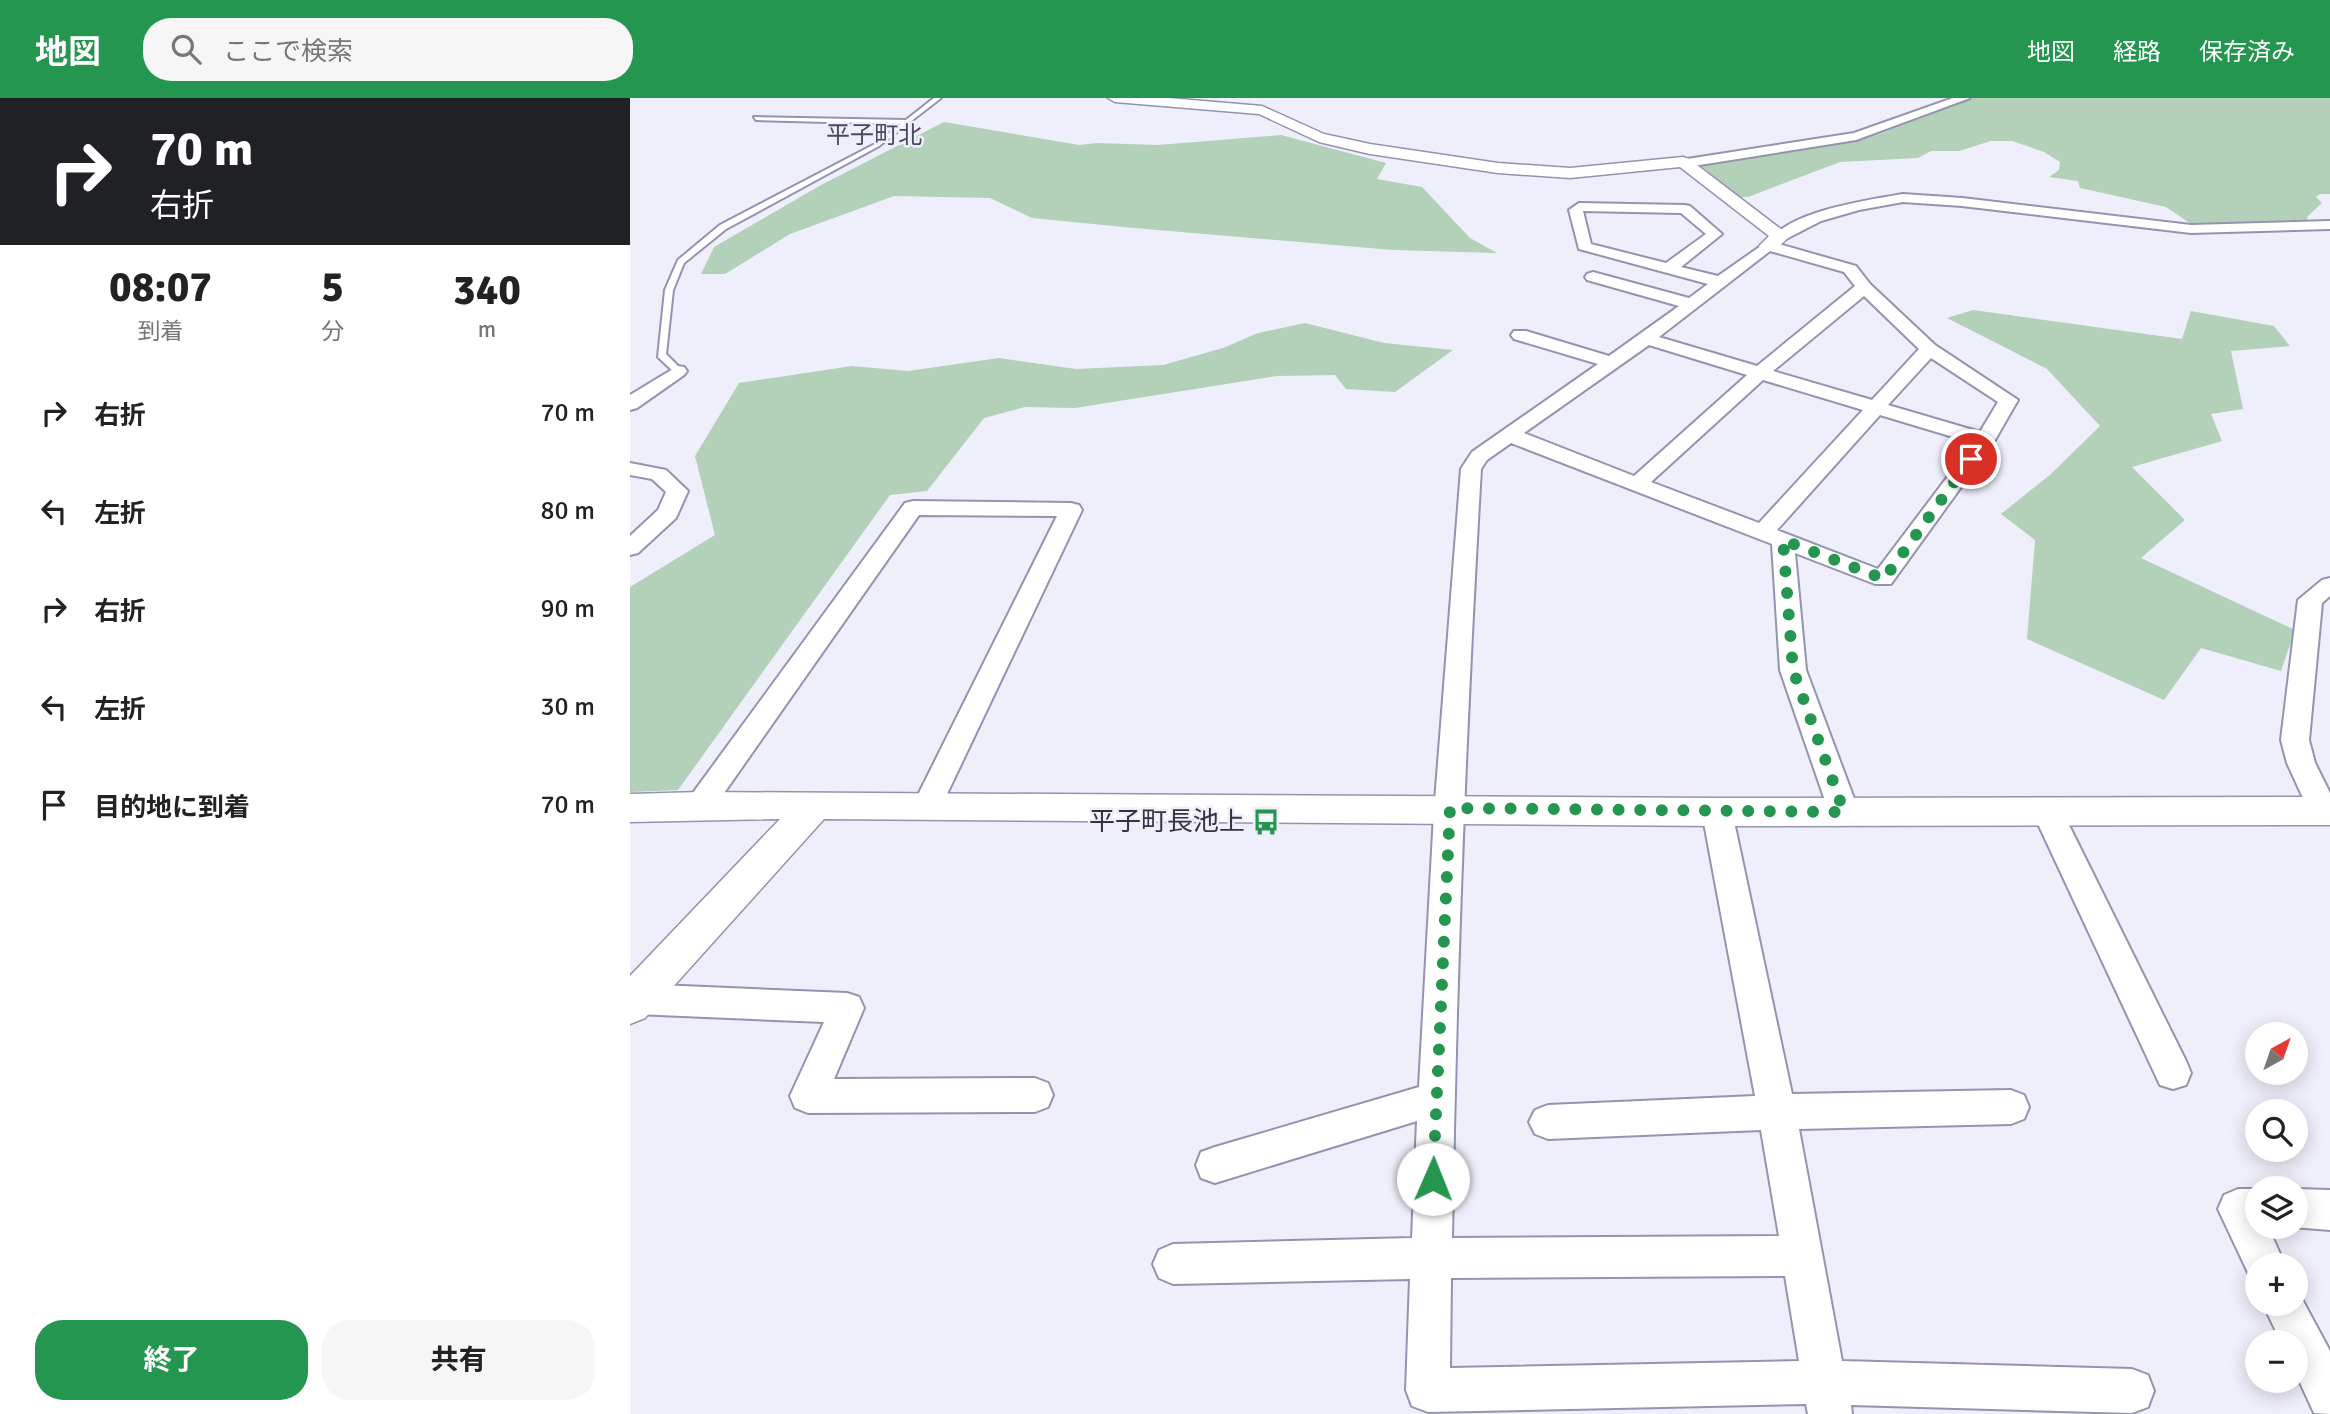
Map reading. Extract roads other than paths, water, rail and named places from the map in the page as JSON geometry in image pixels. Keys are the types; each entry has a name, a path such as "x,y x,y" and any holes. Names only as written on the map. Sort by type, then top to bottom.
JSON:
{"street":[{"path":"1115,98 1262,110 1319,138 1370,149 1497,168 1570,173 1687,163 1857,136 1964,98"},
{"path":"1510,435 1884,579 1985,440 2008,400 1929,349 1864,287 1850,269 1775,241 1687,163"},
{"path":"2132,1391 1827,1398 1428,1390 1435,1099 1455,674 1471,468 1479,456 1646,339 1775,241 1816,218 1857,206 1903,198 1962,202 2191,229 2330,225"},
{"path":"1669,269 1715,234 1685,209 1579,207 1576,210 1584,246 1669,269 1721,282"},
{"path":"1592,277 1692,303"},
{"path":"1637,484 1760,373 1864,287"},
{"path":"1520,335 1612,363"},
{"path":"1646,339 1985,440"},
{"path":"1844,812 1793,670 1772,536 1929,349"},
{"path":"630,404 678,371"},
{"path":"630,469 659,474 677,491 668,513 630,548"},
{"path":"700,806 913,508 1071,510 927,807"},
{"path":"630,807 1450,808 1717,812 2327,811 2301,763 2295,740 2310,600 2330,586"},
{"path":"633,1002 814,807"},
{"path":"2047,811 2173,1073"},
{"path":"1717,812 1777,1112 1827,1398"},
{"path":"633,1002 847,1008 808,1096 1035,1095"},
{"path":"1215,1165 1435,1099"},
{"path":"1548,1122 1777,1112 2011,1107"},
{"path":"2245,1209 2238,1209 2245,1224"},
{"path":"2308,1209 2330,1210"},
{"path":"1173,1264 1431,1258 1802,1256"},
{"path":"2290,1316 2330,1397"}],"lane":[{"path":"678,371 661,355 669,290 681,262 723,228 877,145 938,98"},
{"path":"756,118 909,122"}],"place":[{"name":"平子町長池上","path":"1266,822"}],"district":[{"name":"平子町北","path":"874,135"}]}
